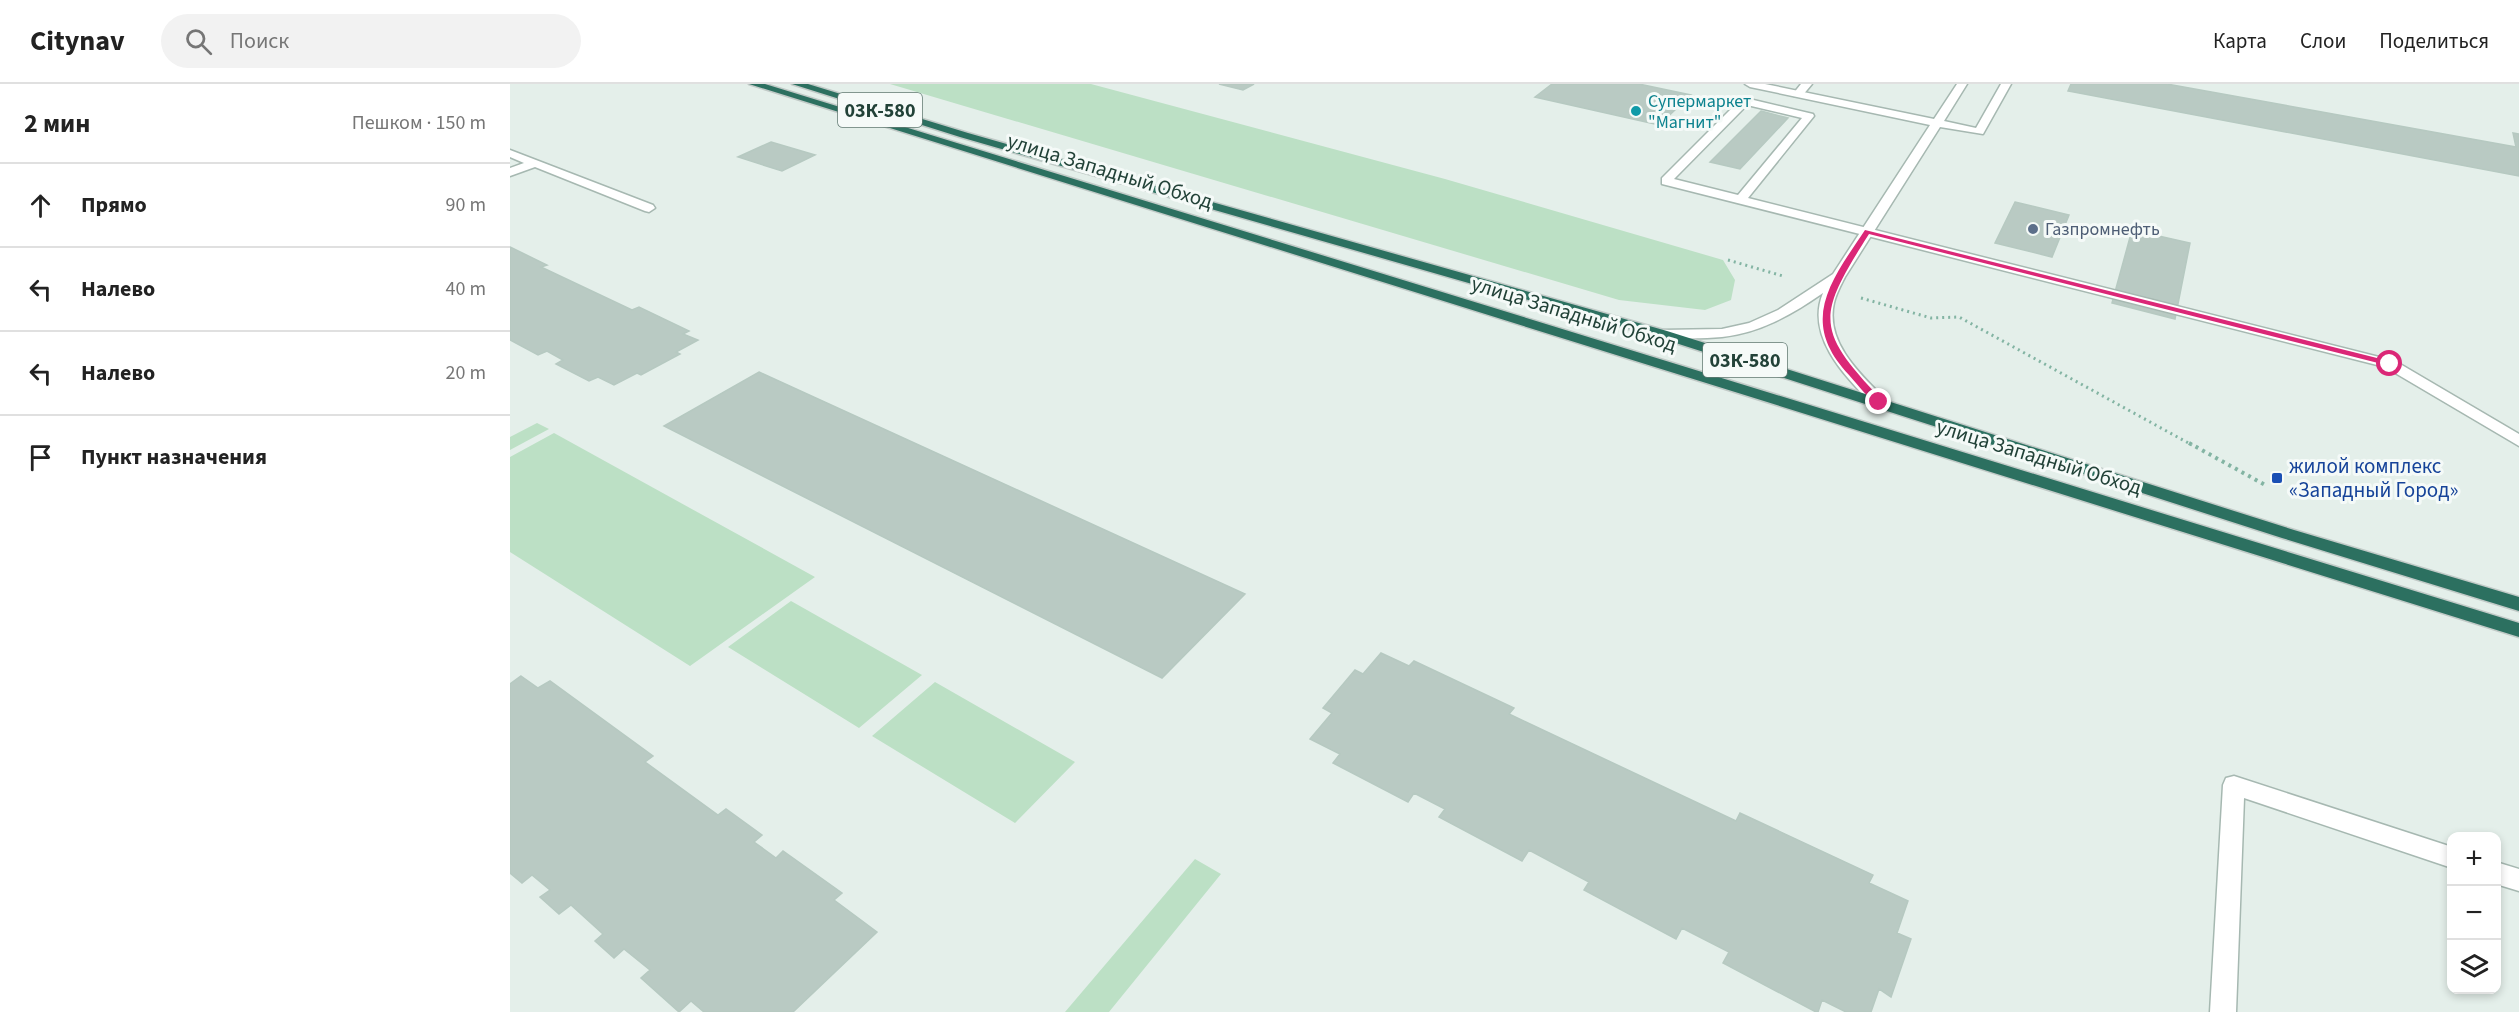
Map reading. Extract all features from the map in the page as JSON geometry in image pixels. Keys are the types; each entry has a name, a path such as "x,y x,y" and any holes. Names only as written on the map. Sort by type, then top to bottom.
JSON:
{"highway":[{"name":"улица Западный Обход","path":"754,84 2519,630"},
{"name":"улица Западный Обход","path":"796,84 976,139 1662,334 2288,534 2519,604"}],"street":[{"path":"1750,84 1979,132 2006,84"},
{"path":"1798,94 1807,84"},
{"path":"1879,402 1845,366 1827,335 1826,305 1838,277 1962,84"},
{"path":"1742,199 1809,116 1745,101 1666,181 2390,364 2519,441"},
{"path":"510,153 650,208"},
{"path":"510,172 535,163"},
{"path":"1662,334 1724,333 1763,322 1800,303 1838,277"},
{"path":"2223,1012 2234,785 2447,857"},
{"path":"2501,875 2519,880"}],"path":[{"path":"1728,260 1788,277"},
{"path":"1857,297 1931,318 1959,317 2267,486"}],"green space":[{"path":"890,84 1091,84 1445,179 1723,260 1735,280 1731,300 1705,310 1619,300"},
{"path":"537,423 549,429 510,450 510,437"},
{"path":"554,433 815,577 690,666 510,552 510,457"},
{"path":"791,601 922,675 859,728 728,647"},
{"path":"935,682 1075,762 1015,823 872,736"},
{"path":"1195,859 1221,874 1109,1012 1065,1012"}],"building":[{"path":"1219,84 1254,84 1243,90"},
{"name":"Супермаркет \"Магнит\"","path":"1552,84 1639,84 1691,95 1659,125 1535,97"},
{"path":"2071,84 2167,84 2516,147 2513,133 2519,134 2519,176 2068,91"},
{"path":"1761,111 1788,118 1740,169 1710,162"},
{"path":"771,142 815,155 782,171 738,157"},
{"name":"Газпромнефть","path":"2015,202 2069,215 2052,257 1995,243"},
{"path":"2132,230 2190,243 2175,319 2112,303"},
{"path":"510,247 547,265 541,267 632,310 639,307 689,331 683,334 698,340 676,352 680,354 641,375 637,373 614,385 598,377 589,381 556,364 563,360 547,351 538,355 510,340"},
{"path":"759,372 1245,594 1162,678 664,426"},
{"path":"1381,653 1409,666 1414,661 1514,708 1509,714 1736,821 1740,813 1873,875 1869,883 1908,901 1897,933 1911,939 1891,997 1879,989 1871,1012 1846,1012 1822,1000 1816,1012 1723,963 1729,952 1682,928 1676,939 1584,890 1589,882 1529,850 1522,861 1439,817 1445,809 1414,793 1408,802 1333,763 1340,754 1310,739 1332,713 1323,708 1355,670 1363,674"},
{"path":"521,676 538,688 550,681 653,756 645,762 718,815 726,809 762,835 754,842 776,858 783,851 842,893 834,900 877,932 793,1012 704,1012 691,1001 679,1012 641,978 650,970 624,949 614,958 595,941 603,934 571,905 559,914 540,897 550,890 532,875 522,883 510,873 510,684"}],"place":[{"name":"Супермаркет \"Магнит\"","path":"1636,111"},
{"name":"Газпромнефть","path":"2033,229"},
{"name":"жилой комплекс «Западный Город»","path":"2277,478"}],"route":[{"path":"1879,402 1845,366 1827,335 1826,305 1838,277 1867,232 2390,364"}]}
